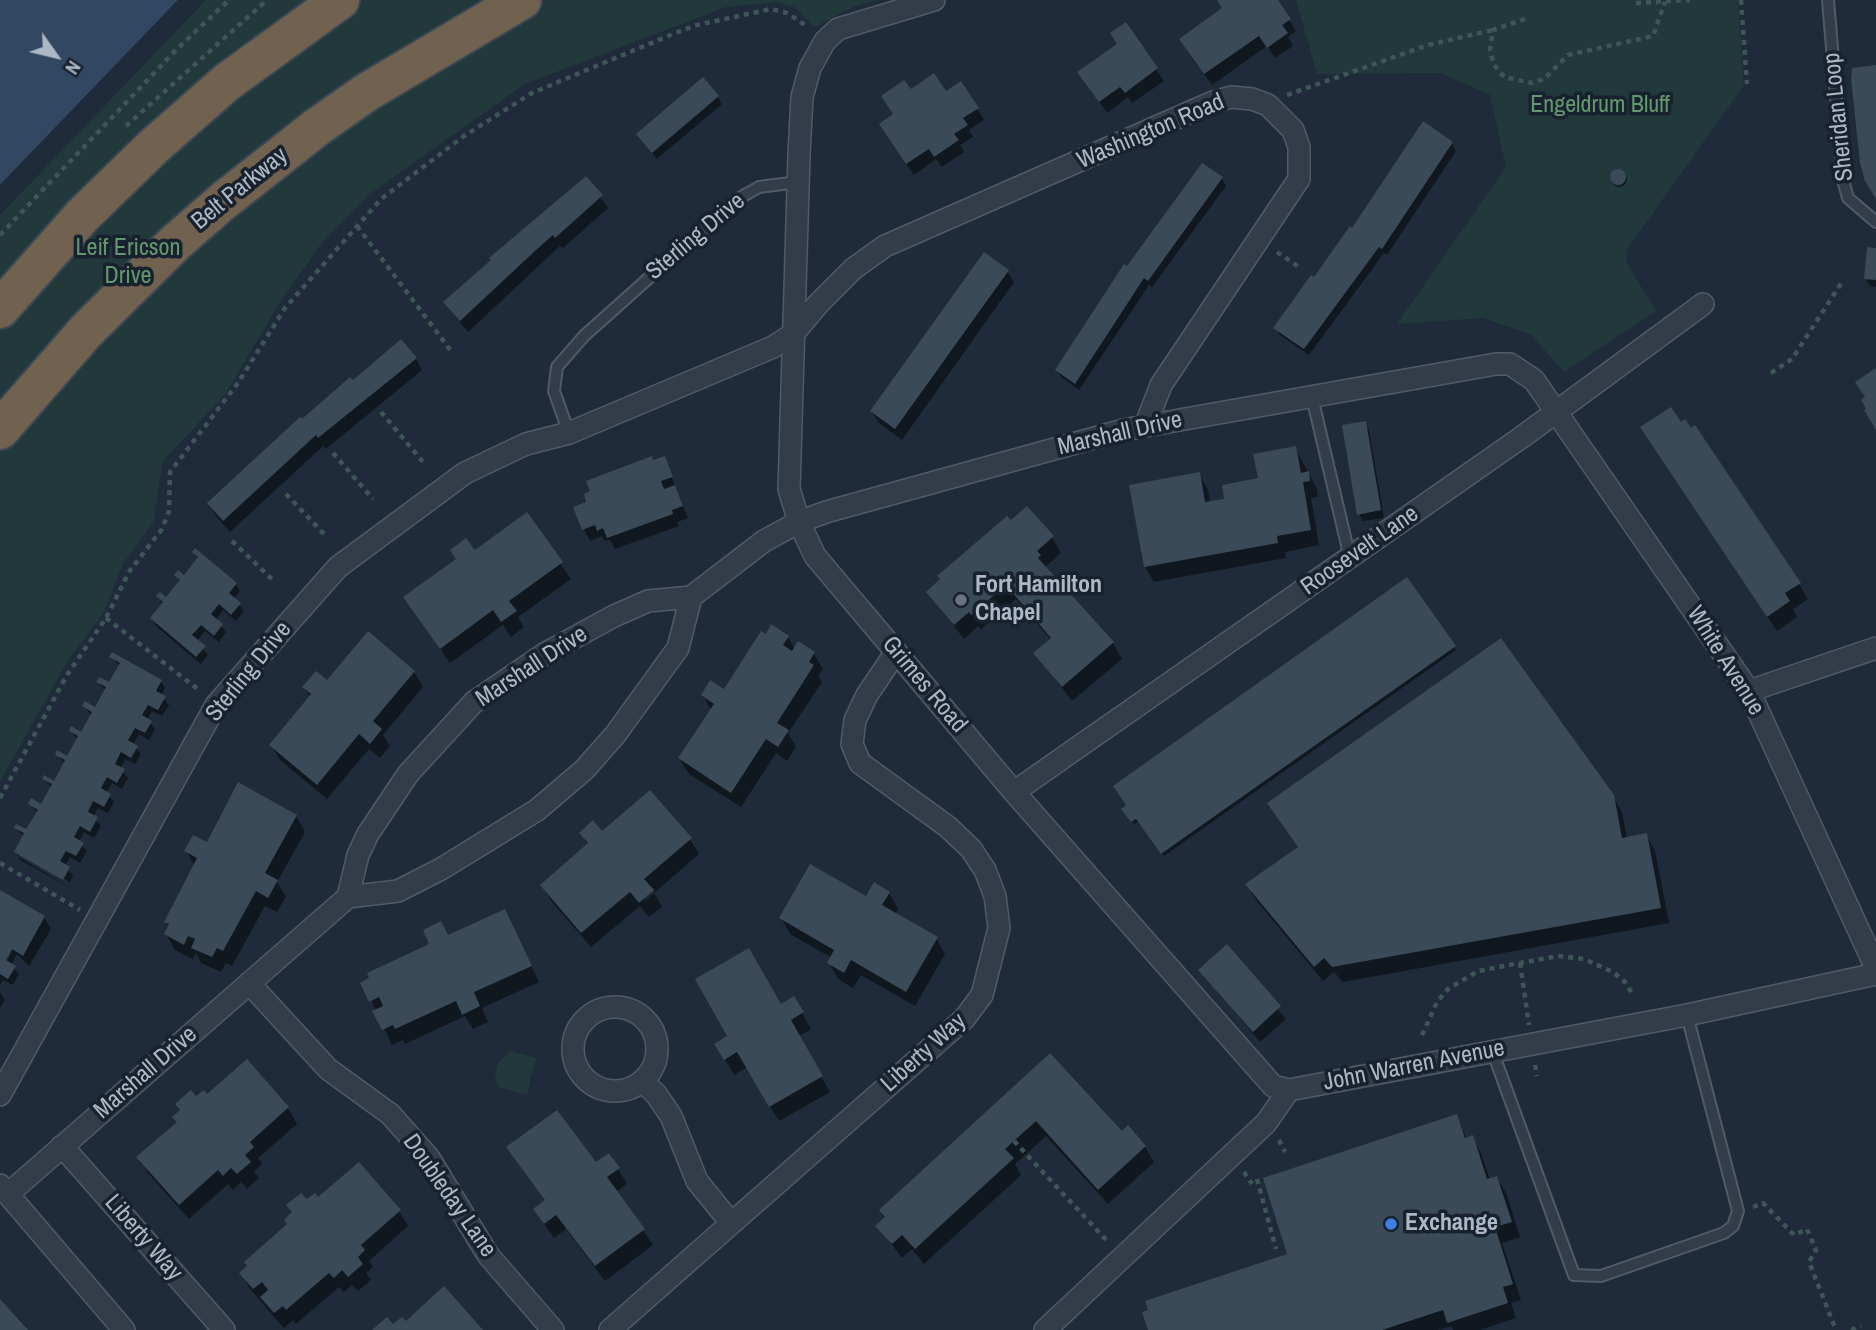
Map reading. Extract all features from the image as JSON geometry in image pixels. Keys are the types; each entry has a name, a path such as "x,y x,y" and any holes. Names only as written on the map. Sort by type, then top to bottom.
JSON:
{"highway":[{"path":"0,309 83,215 153,146 228,82 340,0"},
{"name":"Belt Parkway","path":"0,430 86,331 175,243 222,202 317,127 367,92 522,0"}],"street":[{"path":"799,182 802,97 810,68 825,41 838,29 852,23 934,0"},
{"name":"Washington Road","path":"793,334 853,269 885,246 1213,102 1231,97 1252,99 1268,105 1293,130 1299,146 1298,179 1161,385 1146,425"},
{"name":"Grimes Road","path":"799,182 789,489 799,522 815,556 1014,792 1273,1087 1289,1090"},
{"name":"Roosevelt Lane","path":"1014,792 1350,558 1703,304"},
{"name":"Sterling Drive","path":"0,1095 216,705 338,567 465,473 526,444 569,433 752,357 793,334"},
{"name":"Marshall Drive","path":"4,1190 62,1146 348,897 358,855 368,834 408,774 474,702 546,653 614,616 648,601 691,597 764,541 799,522 848,506 1146,425 1496,364 1510,364 1534,380 1556,411"},
{"name":"White Avenue","path":"1556,411 1749,691 1876,968"},
{"path":"348,897 398,891 441,869 537,810 565,786 615,735 678,648 691,597"},
{"path":"1749,691 1876,648"},
{"name":"Liberty Way","path":"610,1330 964,1019 982,995 992,966 999,928 995,896 985,870 971,849 948,827 860,763 852,744 855,720 867,695 896,652"},
{"name":"John Warren Avenue","path":"1045,1330 1266,1123 1289,1090 1687,1015 1876,974"},
{"name":"Doubleday Lane","path":"249,983 328,1069 390,1114 429,1158 488,1255 553,1330"},
{"path":"618,1006 643,1017 656,1042 654,1063 642,1081 617,1091 603,1090 581,1074 572,1049 581,1023 591,1014 604,1007 618,1006"},
{"path":"642,1081 656,1094 671,1116 697,1181 731,1223"},
{"name":"Liberty Way","path":"62,1146 220,1328"},
{"path":"4,1190 124,1330"}],"lane":[{"name":"Sheridan Loop","path":"1828,0 1843,180 1848,198 1876,222"},
{"name":"Sterling Drive","path":"569,433 554,391 557,367 584,336 645,278 736,200 759,187 799,182"},
{"path":"1312,397 1350,558"},
{"path":"1492,1050 1574,1275 1601,1276 1724,1233 1732,1226 1738,1212 1687,1015"}],"path":[{"path":"0,235 178,48 229,0"},
{"path":"1636,4 1690,0"},
{"path":"1741,0 1747,84"},
{"path":"1493,30 1490,50 1494,65 1504,77 1532,83 1544,79 1568,55 1653,36 1665,2"},
{"path":"0,798 67,675 106,618 129,572 162,529 169,510 170,472 238,383 285,308 381,199 464,136 532,93 697,25 771,9 797,18 825,41"},
{"path":"1276,99 1428,45 1493,30 1525,19"},
{"path":"357,226 451,351"},
{"path":"1268,245 1303,269"},
{"path":"1771,373 1792,359 1842,282"},
{"path":"381,412 423,462"},
{"path":"333,453 373,499"},
{"path":"286,494 324,534"},
{"path":"232,541 275,582"},
{"path":"106,618 156,654 200,691"},
{"path":"0,863 88,913"},
{"path":"1422,1035 1437,1002 1462,979 1478,971 1520,963 1558,956 1584,959 1613,972 1625,982 1633,995"},
{"path":"1520,963 1529,1026"},
{"path":"1014,1141 1109,1243"},
{"path":"1257,1179 1276,1249"},
{"path":"1851,1330 1861,1326"}],"green space":[{"name":"Leif Ericson Drive","path":"206,0 878,0 853,7 815,27 794,7 777,2 726,7 525,84 370,194 321,244 280,302 224,396 163,461 153,523 123,564 103,614 69,659 0,781 0,215"},
{"name":"Engeldrum Bluff","path":"1296,0 1738,0 1744,85 1628,248 1626,262 1656,311 1564,372 1530,334 1483,318 1397,324 1506,167 1490,95 1441,73 1317,74"},
{"path":"510,1051 536,1058 527,1095 498,1087 495,1076 498,1063"}],"water":[{"path":"0,0 178,0 0,185"}],"pier":[{"path":"178,0 180,2 0,188 0,185"}],"building":[{"path":"1217,0 1278,0 1291,19 1282,25 1288,33 1267,48 1259,36 1204,74 1179,39 1222,8"},
{"path":"1126,22 1158,68 1125,93 1120,87 1099,102 1077,72 1117,44 1110,33"},
{"path":"1876,65 1876,199 1865,181 1860,163 1851,78 1852,68"},
{"path":"934,73 946,91 961,81 979,108 963,118 968,125 954,134 959,140 934,157 929,149 906,164 879,124 893,114 881,96 904,80 911,89"},
{"path":"703,77 719,96 652,153 636,134"},
{"path":"1423,121 1453,142 1382,249 1379,247 1304,349 1273,328 1311,275 1314,277 1350,226 1352,228"},
{"path":"1202,163 1223,177 1148,281 1144,278 1075,384 1055,370 1124,264 1127,266"},
{"path":"1615,169 1621,169 1626,177 1624,183 1615,185 1610,180 1610,174"},
{"path":"586,176 603,195 555,238 553,235 460,321 443,302 491,260 489,258"},
{"path":"1867,247 1876,248 1876,280 1864,279"},
{"path":"984,252 1009,270 895,429 870,411"},
{"path":"401,339 417,358 318,438 316,435 223,521 207,503 300,417 302,419 350,377 353,380"},
{"path":"1876,368 1876,430 1864,410 1866,409 1861,400 1865,397 1855,382"},
{"path":"1671,407 1681,422 1685,419 1691,428 1695,425 1801,583 1785,593 1790,601 1767,617 1640,427"},
{"path":"1366,421 1381,510 1357,515 1342,425"},
{"path":"1296,446 1301,473 1309,471 1310,481 1303,482 1311,530 1277,536 1278,543 1144,567 1129,485 1200,472 1205,502 1224,499 1222,485 1258,478 1253,454"},
{"path":"652,456 653,460 665,456 673,477 661,481 664,489 675,485 683,506 672,510 673,514 607,538 603,528 597,531 595,525 582,530 573,507 586,502 584,494 590,491 586,481"},
{"name":"Fort Hamilton Chapel","path":"1027,506 1054,536 1037,551 1041,555 1038,558 1114,642 1062,687 1033,653 1051,638 1006,585 971,615 969,612 954,625 926,592 940,579 937,576 1007,516 1011,520"},
{"path":"527,512 563,562 509,601 517,611 501,622 493,610 440,649 403,597 456,559 450,550 466,538 475,550"},
{"path":"195,548 237,583 229,593 241,603 231,615 219,604 211,614 223,624 214,636 201,625 192,635 206,646 196,657 150,618 163,602 156,596 160,592 166,597 180,580 174,575 178,570 184,575 198,557 192,552"},
{"path":"1407,577 1456,646 1161,854 1136,819 1131,822 1121,809 1126,805 1113,786"},
{"path":"771,624 789,636 783,645 792,651 798,641 815,652 809,662 814,665 777,723 789,730 778,747 766,739 731,793 678,758 714,704 701,695 710,680 724,689 761,631 766,634"},
{"path":"368,631 415,671 373,721 382,729 370,744 359,734 317,785 269,745 311,694 302,687 316,671 327,680"},
{"path":"1501,638 1614,795 1622,838 1647,833 1661,908 1332,967 1324,958 1314,967 1245,884 1298,847 1267,803"},
{"path":"112,652 162,680 156,691 166,696 158,710 148,705 142,715 152,721 145,733 135,728 128,740 138,746 131,758 121,752 115,764 125,769 117,783 107,777 101,788 111,794 104,807 93,801 88,812 98,817 90,832 80,826 74,837 84,843 76,856 66,851 60,861 70,867 63,880 14,852 24,833 14,828 16,824 26,829 38,810 28,804 31,798 41,804 52,784 42,779 44,775 54,781 65,760 55,755 57,750 67,756 78,736 69,731 71,726 81,732 92,712 82,706 85,701 95,707 106,687 96,682 99,677 109,682 120,663 109,657"},
{"path":"238,782 297,815 265,873 278,880 268,898 256,891 223,951 217,948 212,957 191,948 195,939 188,936 184,945 164,934 169,924 164,922 197,858 184,851 193,835 207,842"},
{"path":"650,790 692,838 644,879 654,890 639,903 630,892 581,933 540,885 588,843 579,833 593,820 602,831"},
{"path":"810,864 866,896 874,882 890,892 882,905 938,937 906,992 851,960 844,973 827,963 834,950 779,918"},
{"path":"0,890 45,916 23,956 12,949 6,960 16,966 8,979 0,974"},
{"path":"505,909 532,966 474,992 480,1006 462,1015 456,1001 395,1029 393,1025 382,1030 372,1011 383,1006 379,997 369,1002 360,983 369,978 367,973 429,944 423,930 441,921 448,935"},
{"path":"1227,944 1281,1006 1253,1032 1198,970"},
{"path":"749,948 781,1004 794,996 804,1012 791,1020 823,1076 769,1107 737,1052 724,1060 714,1044 727,1036 695,979"},
{"path":"1050,1053 1122,1131 1128,1125 1146,1146 1098,1190 1036,1121 1005,1149 1014,1158 915,1249 902,1235 892,1244 875,1226 885,1217 879,1210"},
{"path":"247,1059 289,1107 250,1142 254,1147 245,1155 251,1162 237,1174 231,1168 223,1176 218,1170 179,1205 136,1157 177,1122 172,1117 180,1110 175,1104 191,1090 196,1096 204,1090 207,1094"},
{"path":"557,1110 596,1162 609,1153 620,1168 607,1177 645,1229 595,1266 556,1215 544,1224 533,1209 545,1200 506,1147"},
{"name":"Exchange","path":"1457,1114 1465,1138 1473,1135 1487,1179 1497,1176 1512,1222 1495,1227 1513,1284 1503,1287 1508,1303 1447,1323 1443,1310 1382,1330 1148,1330 1142,1312 1148,1310 1145,1301 1287,1254 1263,1178"},
{"path":"359,1162 401,1210 361,1245 365,1250 358,1257 363,1264 348,1277 342,1270 334,1278 329,1273 286,1310 283,1306 274,1313 260,1297 268,1290 262,1282 253,1289 239,1273 247,1266 244,1262 287,1224 284,1220 292,1212 286,1205 301,1193 307,1199 315,1193 318,1197"},
{"path":"444,1286 483,1330 372,1330 387,1317 393,1324 402,1317 406,1321"},
{"path":"0,1299 28,1330 0,1330"}],"place":[{"name":"Fort Hamilton Chapel","path":"961,600"},
{"name":"Exchange","path":"1391,1224"}]}
